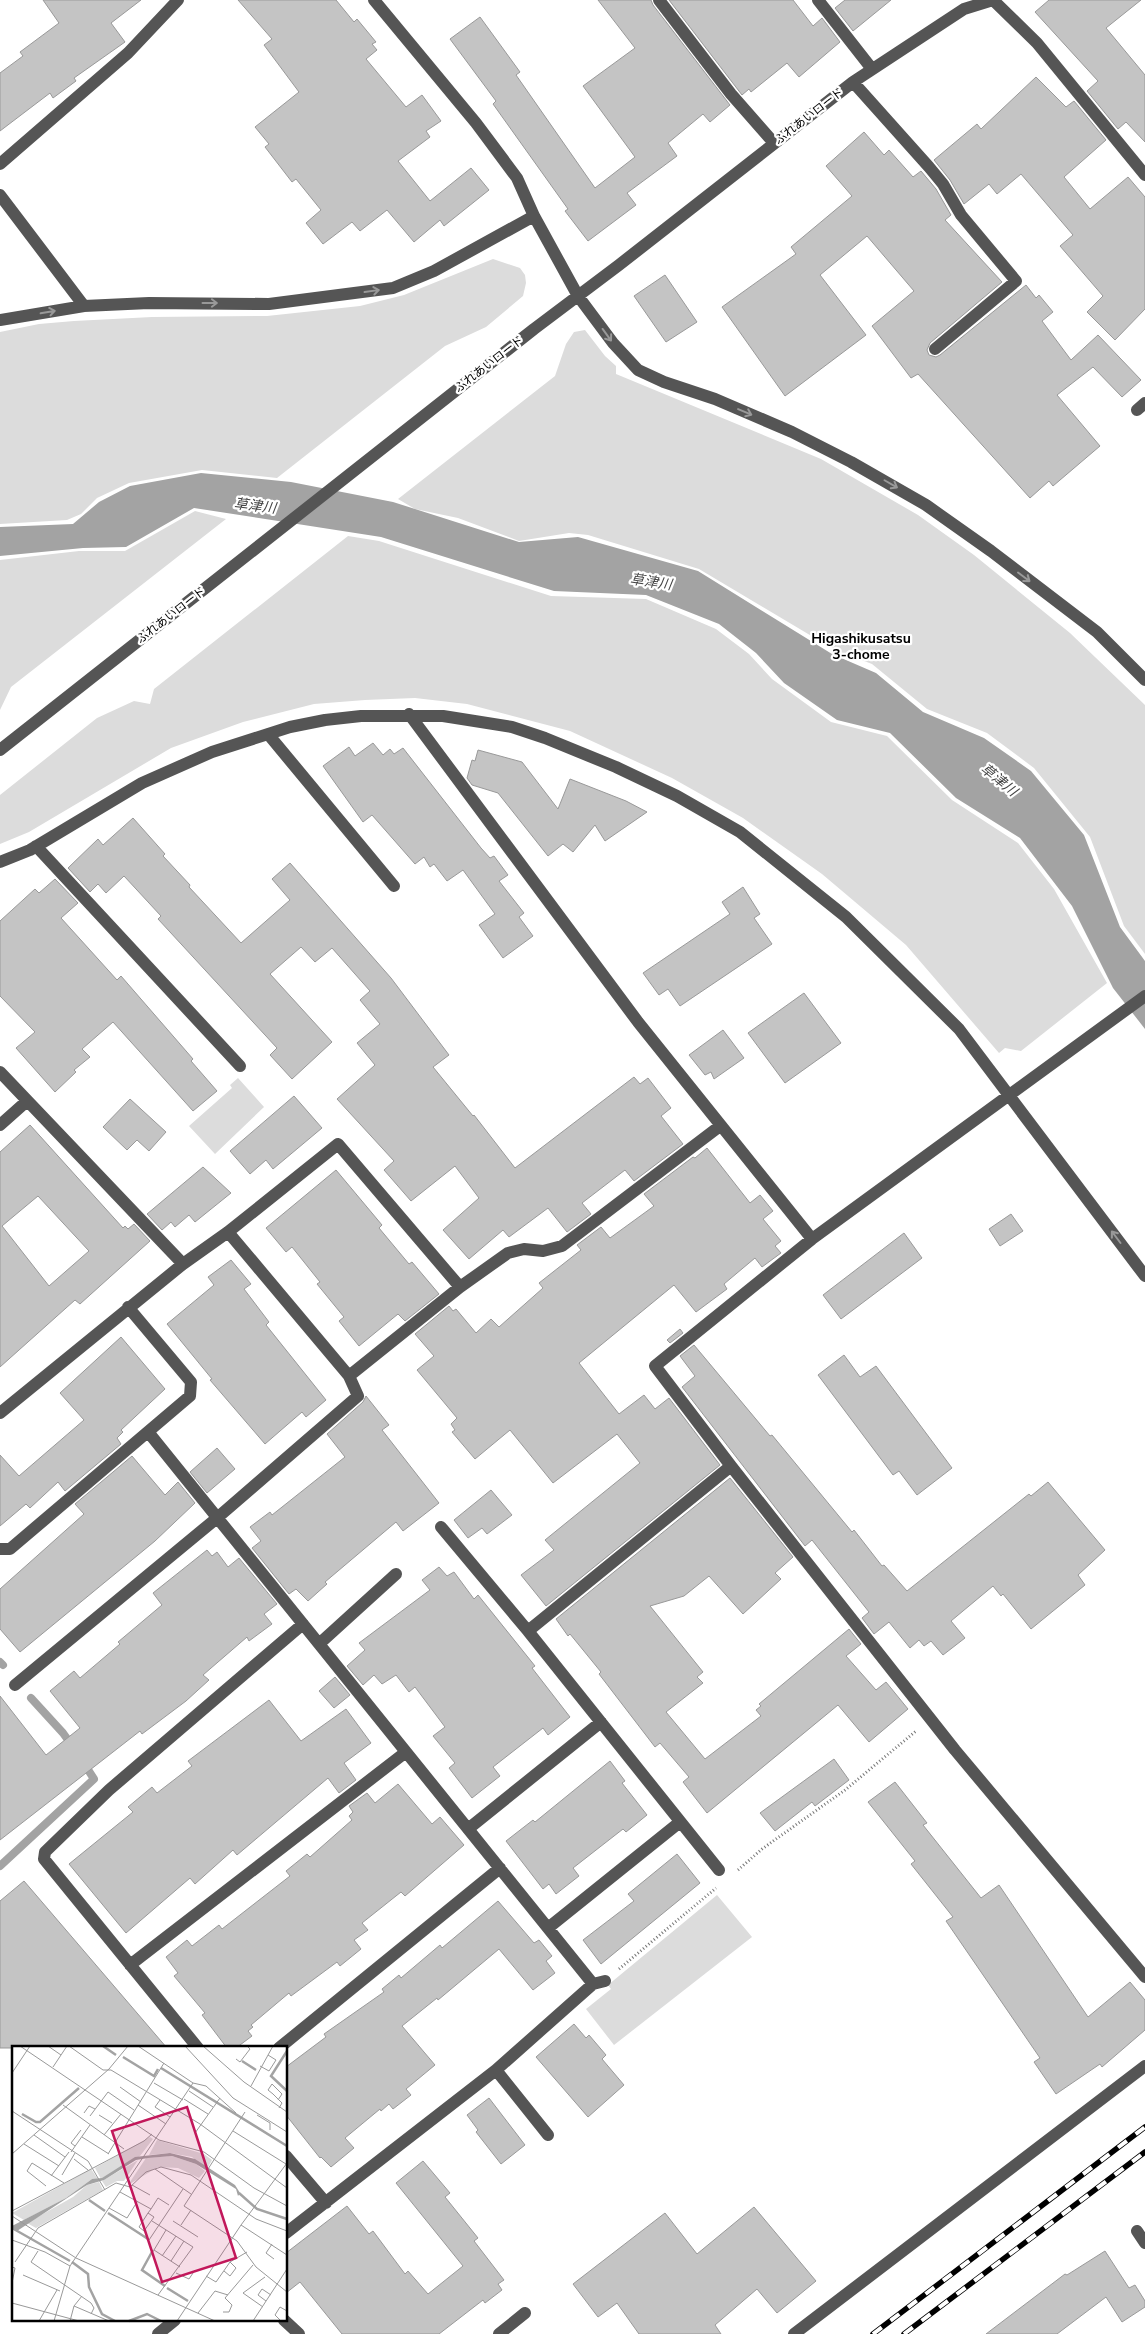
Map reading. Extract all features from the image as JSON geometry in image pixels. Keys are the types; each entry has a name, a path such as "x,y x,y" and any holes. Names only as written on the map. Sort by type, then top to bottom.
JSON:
{"street":[{"path":"0,164 128,53 178,0"},
{"path":"374,0 506,162 517,178 534,216 578,296 613,344 638,370 664,382 715,399 792,432 852,462 926,505 991,551 1097,632 1145,680"},
{"path":"659,0 731,94 774,143"},
{"path":"818,0 872,69"},
{"path":"993,0 1037,44 1145,175"},
{"name":"ふれあいロード","path":"0,750 493,361 853,82 964,9 993,0"},
{"path":"853,82 930,167 943,184 961,215 1016,281 935,349"},
{"path":"0,195 84,306"},
{"path":"0,320 84,306 148,303 269,304 393,288 434,271 534,216"},
{"path":"408,714 638,1022 812,1239"},
{"path":"0,862 36,846 142,783 212,752 268,734 325,720 408,714 443,716 512,727 545,738 616,766 740,832 846,916 959,1029 1145,1276"},
{"path":"268,734 394,886"},
{"path":"36,846 240,1066"},
{"path":"1145,996 812,1239 654,1366 931,1718 1145,1977"},
{"path":"0,1072 183,1264"},
{"path":"0,1125 27,1101"},
{"path":"349,1376 460,1287 508,1253 524,1249 543,1251 562,1246 720,1126"},
{"path":"0,1413 128,1307 228,1232 338,1144 460,1287"},
{"path":"14,1685 217,1518 358,1396 349,1376 228,1232"},
{"path":"0,1549 10,1549 149,1433 190,1396 191,1382 128,1307"},
{"path":"149,1433 548,1928 599,1982 496,2070 288,2232"},
{"path":"528,1631 731,1466"},
{"path":"441,1527 528,1631 719,1870"},
{"path":"319,1644 396,1574"},
{"path":"196,2046 44,1859 45,1852 109,1790 303,1624"},
{"path":"468,1829 601,1722"},
{"path":"130,1965 406,1752"},
{"path":"548,1928 680,1822"},
{"path":"281,2046 500,1868"},
{"path":"794,2334 1145,2066"},
{"path":"496,2070 548,2135"},
{"path":"288,2158 326,2203"},
{"path":"1137,2231 1145,2243"},
{"path":"499,2334 526,2313"},
{"path":"158,2334 173,2322"},
{"path":"286,2322 299,2334"}],"path":[{"path":"732,1874 762,1849 845,1790 931,1718"},
{"path":"599,1982 717,1887"}],"shaded area":[{"path":"493,259 520,268 525,275 526,283 523,296 486,327 445,346 277,478 202,470 129,483 97,498 81,514 67,520 0,524 0,332 39,324 74,321 152,317 267,316 360,306 404,295"},
{"path":"585,330 605,356 616,366 616,374 821,459 918,515 974,555 1070,633 1145,705 1145,954 1124,926 1090,837 1034,768 987,733 927,709 872,664 835,650 699,569 588,535 569,533 519,541 458,518 415,509 398,499 555,376 566,344 574,332"},
{"path":"195,511 226,519 11,687 0,710 0,560 79,551 125,551"},
{"path":"348,536 379,541 551,596 646,599 716,629 749,654 772,679 831,722 887,736 952,800 1018,843 1054,889 1107,983 1021,1051 1005,1048 999,1053 906,945 822,874 743,818 672,778 570,731 467,704 415,698 314,704 243,722 171,748 29,832 0,844 0,795 97,718 134,701 150,704 154,689"},
{"path":"238,1078 264,1107 215,1154 189,1126 232,1088 230,1085"},
{"path":"717,1895 752,1937 614,2045 586,2009 611,1989 608,1985"}],"water":[{"name":"草津川","path":"201,473 291,482 393,502 519,542 578,537 698,571 832,654 876,673 923,712 984,738 1031,771 1084,835 1120,927 1145,961 1145,1029 1113,988 1072,906 1020,838 956,798 890,733 837,720 784,683 756,653 719,624 646,595 554,591 381,537 194,508 126,547 83,548 0,556 0,527 73,524 99,502 130,486"}],"building":[{"path":"43,0 141,0 111,23 125,42 74,78 76,81 53,98 50,93 0,131 0,73 23,56 20,52 59,23"},
{"path":"238,0 336,0 354,22 357,19 376,42 372,44 377,50 366,59 406,107 422,95 441,121 426,131 430,137 398,161 430,201 471,168 489,190 444,226 440,220 414,242 387,210 360,231 352,222 323,244 306,223 321,210 296,179 292,182 265,147 269,144 255,127 299,92 264,45 272,39"},
{"path":"598,0 651,0 730,105 710,122 703,114 668,143 677,156 627,193 636,205 588,241 565,211 568,209 493,104 496,101 450,39 480,17 520,72 516,75 595,188 635,157 583,86 635,48"},
{"path":"669,0 793,0 813,26 822,18 840,42 799,77 787,63 751,92 749,89 742,95"},
{"path":"845,0 891,0 853,31 835,8"},
{"path":"1049,0 1141,0 1106,28 1145,75 1145,142 1126,122 1118,129 1087,91 1098,81 1035,12"},
{"path":"1036,77 1066,107 1074,101 1106,140 1064,177 1090,209 1128,177 1145,197 1145,309 1115,340 1087,312 1103,296 1060,246 1073,235 1021,174 997,194 989,184 964,204 950,180 934,160 977,124 981,129"},
{"path":"864,132 884,155 889,150 913,177 921,171 936,189 951,215 945,220 1002,282 930,343 927,350 929,355 936,357 940,355 1026,285 1036,298 1039,295 1053,312 1042,321 1071,360 1098,335 1141,380 1122,397 1093,367 1057,395 1100,446 1053,486 1049,481 1030,498 918,374 911,378 872,326 914,291 867,236 820,275 866,335 785,396 722,307 796,254 791,247 852,196 826,166"},
{"path":"665,275 697,322 666,342 634,296"},
{"path":"373,743 383,755 390,749 394,754 403,748 481,848 490,858 494,856 508,875 499,881 524,913 519,917 533,936 503,958 479,925 495,914 463,870 447,881 434,864 430,867 424,857 415,864 372,815 363,822 323,766 349,747 355,756"},
{"path":"478,750 522,762 558,809 570,779 626,801 647,812 605,841 595,825 573,852 563,844 548,856 498,793 472,785 467,778 472,760 475,761"},
{"path":"133,818 165,854 163,856 190,885 189,887 241,943 290,900 272,879 290,863 391,978 449,1055 433,1067 474,1115 515,1168 634,1077 640,1084 648,1078 671,1108 661,1116 683,1144 634,1181 625,1170 582,1203 591,1214 567,1232 548,1208 509,1237 503,1230 469,1259 443,1230 479,1198 455,1166 411,1201 384,1170 394,1161 337,1099 375,1065 357,1043 380,1024 360,1000 370,991 332,948 315,962 301,947 270,974 332,1042 292,1079 270,1055 277,1048 158,919 161,916 124,876 106,893 98,884 90,892 68,868 98,839 103,845"},
{"path":"55,879 78,903 61,918 117,980 121,976 193,1059 191,1061 217,1091 193,1111 113,1022 82,1049 90,1057 74,1070 76,1072 55,1092 16,1048 35,1032 0,996 0,921 35,889 39,893"},
{"path":"743,887 760,914 754,918 772,944 680,1006 668,989 659,995 643,973 730,914 722,902"},
{"path":"804,993 841,1043 785,1083 748,1033"},
{"path":"723,1030 744,1058 714,1079 711,1072 705,1075 689,1055"},
{"path":"294,1096 322,1128 273,1169 266,1160 250,1174 230,1151"},
{"path":"130,1099 166,1132 149,1151 137,1140 127,1150 103,1127"},
{"path":"30,1125 123,1228 125,1226 128,1229 134,1224 150,1241 80,1304 75,1300 0,1367 0,1152","holes":["38,1196 89,1251 49,1286 2,1226"]},
{"path":"707,1148 750,1203 760,1195 773,1211 763,1219 781,1241 775,1246 781,1253 762,1267 755,1258 724,1284 727,1289 696,1312 674,1285 579,1363 619,1414 644,1395 655,1409 669,1398 720,1465 546,1606 521,1575 554,1550 545,1540 640,1463 617,1434 553,1483 510,1430 475,1459 452,1432 455,1430 451,1424 457,1418 417,1370 434,1356 415,1334 449,1306 453,1311 456,1309 476,1333 491,1319 499,1327 543,1288 539,1283 581,1250 577,1245 601,1227 610,1238 654,1206 644,1194"},
{"path":"203,1167 231,1193 195,1222 189,1215 175,1227 171,1222 162,1230 147,1214"},
{"path":"336,1170 382,1225 379,1228 409,1264 412,1262 439,1294 405,1321 398,1314 359,1346 339,1321 344,1317 317,1284 320,1282 292,1247 286,1252 266,1228"},
{"path":"1011,1214 1023,1231 1000,1246 989,1229"},
{"path":"904,1233 922,1258 841,1319 823,1295"},
{"path":"231,1260 251,1284 244,1289 269,1322 266,1325 326,1400 306,1417 302,1412 265,1444 210,1380 212,1379 167,1324 214,1285 208,1277"},
{"path":"680,1329 683,1333 670,1343 667,1340"},
{"path":"121,1337 165,1389 121,1430 123,1432 117,1438 121,1444 65,1491 58,1482 30,1508 26,1504 0,1526 0,1455 19,1476 84,1420 60,1393"},
{"path":"694,1345 852,1532 854,1530 882,1566 884,1565 907,1591 1029,1494 1031,1496 1048,1482 1105,1550 1078,1575 1085,1585 1031,1629 1003,1594 1001,1596 993,1586 951,1621 965,1638 943,1655 931,1641 924,1646 919,1640 910,1648 889,1622 874,1634 862,1618 869,1612 812,1540 805,1546 682,1387 695,1376 680,1356"},
{"path":"844,1355 860,1377 876,1366 952,1468 917,1495 899,1471 893,1475 818,1375"},
{"path":"366,1396 389,1425 382,1430 439,1503 403,1531 396,1522 325,1582 327,1584 308,1601 296,1589 289,1594 252,1548 261,1541 250,1527 270,1512 272,1515 345,1457 327,1434 363,1402"},
{"path":"217,1448 235,1469 207,1493 190,1472"},
{"path":"132,1456 165,1495 178,1482 195,1503 155,1541 20,1652 0,1629 0,1589 84,1514 75,1504"},
{"path":"730,1478 793,1557 775,1573 781,1579 743,1614 709,1576 684,1596 650,1606 703,1672 697,1677 703,1683 666,1712 705,1759 761,1716 756,1710 761,1706 759,1704 849,1629 861,1644 846,1656 876,1690 886,1682 908,1709 869,1742 838,1705 707,1813 683,1782 689,1777 660,1743 655,1747 599,1674 601,1672 570,1634 568,1636 556,1619"},
{"path":"491,1490 512,1515 487,1534 482,1528 468,1538 454,1520"},
{"path":"207,1550 212,1556 217,1552 228,1567 239,1558 277,1604 264,1614 272,1624 249,1641 247,1637 203,1675 209,1680 186,1701 142,1734 140,1731 0,1840 0,1696 46,1755 80,1728 50,1691 74,1671 80,1678 120,1644 118,1642 162,1605 153,1593"},
{"path":"439,1567 447,1576 454,1572 474,1599 478,1595 535,1666 532,1668 570,1717 548,1735 543,1728 493,1767 500,1776 472,1798 449,1768 455,1763 433,1736 445,1727 415,1687 409,1692 396,1675 382,1684 374,1675 363,1685 347,1666 365,1650 359,1643 430,1590 422,1580"},
{"path":"335,1677 350,1695 334,1708 319,1691"},
{"path":"269,1700 301,1741 346,1709 371,1743 344,1763 356,1780 339,1793 328,1778 237,1855 233,1850 195,1884 190,1878 126,1933 69,1864 133,1812 128,1807 152,1787 157,1793 192,1766 188,1761"},
{"path":"834,1759 849,1780 815,1806 812,1802 775,1831 760,1813"},
{"path":"610,1761 625,1781 622,1783 647,1815 626,1832 623,1829 573,1868 579,1876 556,1894 549,1884 543,1889 506,1841 533,1820 535,1822"},
{"path":"895,1782 927,1823 923,1825 981,1898 999,1885 1088,2017 1130,1982 1145,2000 1145,2030 1102,2067 1100,2064 1056,2094 1034,2062 1040,2058 946,1921 953,1917 911,1864 915,1861 868,1802"},
{"path":"398,1784 432,1824 440,1817 464,1845 405,1896 401,1892 362,1923 368,1930 354,1940 361,1949 340,1966 337,1962 291,1996 289,1993 251,2025 253,2027 248,2031 252,2036 239,2046 225,2046 202,2015 205,2013 174,1976 178,1973 166,1957 187,1940 192,1946 219,1925 222,1929 290,1876 286,1871 307,1854 310,1857 352,1820 349,1816 353,1812 349,1806 367,1793 375,1803"},
{"path":"677,1854 700,1883 601,1964 583,1940 634,1901 628,1894"},
{"path":"24,1881 165,2046 12,2046 12,2048 0,2048 0,1901"},
{"path":"498,1901 534,1943 539,1940 552,1956 546,1961 555,1973 533,1990 499,1949 438,2000 437,1998 402,2026 435,2065 406,2089 411,2095 393,2109 389,2104 381,2111 380,2109 345,2138 354,2148 331,2167 320,2158 288,2118 288,2066 326,2037 324,2034 384,1992 382,1989 399,1975 401,1978 440,1945 442,1948"},
{"path":"574,2024 586,2038 589,2035 606,2055 602,2059 624,2085 588,2117 536,2057"},
{"path":"489,2098 525,2145 501,2164 476,2132 478,2130 467,2115"},
{"path":"423,2161 450,2193 445,2197 478,2238 474,2241 504,2280 498,2284 502,2290 485,2303 483,2300 439,2334 342,2334 300,2282 288,2291 288,2251 347,2206 369,2234 373,2231 405,2274 408,2271 428,2294 463,2266 396,2183"},
{"path":"754,2207 816,2281 777,2313 757,2289 715,2325 721,2334 639,2334 617,2303 598,2317 573,2284 665,2213 697,2254"},
{"path":"1105,2251 1129,2288 1135,2285 1145,2301 1145,2307 1122,2322 1106,2297 1057,2334 986,2334 1065,2274 1067,2275"}],"waterway":[{"path":"0,1662 3,1665"},
{"path":"31,1698 63,1733 73,1747"},
{"path":"0,1866 94,1779 83,1762"}],"railway":[{"path":"873,2334 1145,2127"},
{"path":"904,2334 1145,2152"}],"district":[{"name":"Higashikusatsu 3-chome","path":"861,646"}]}
